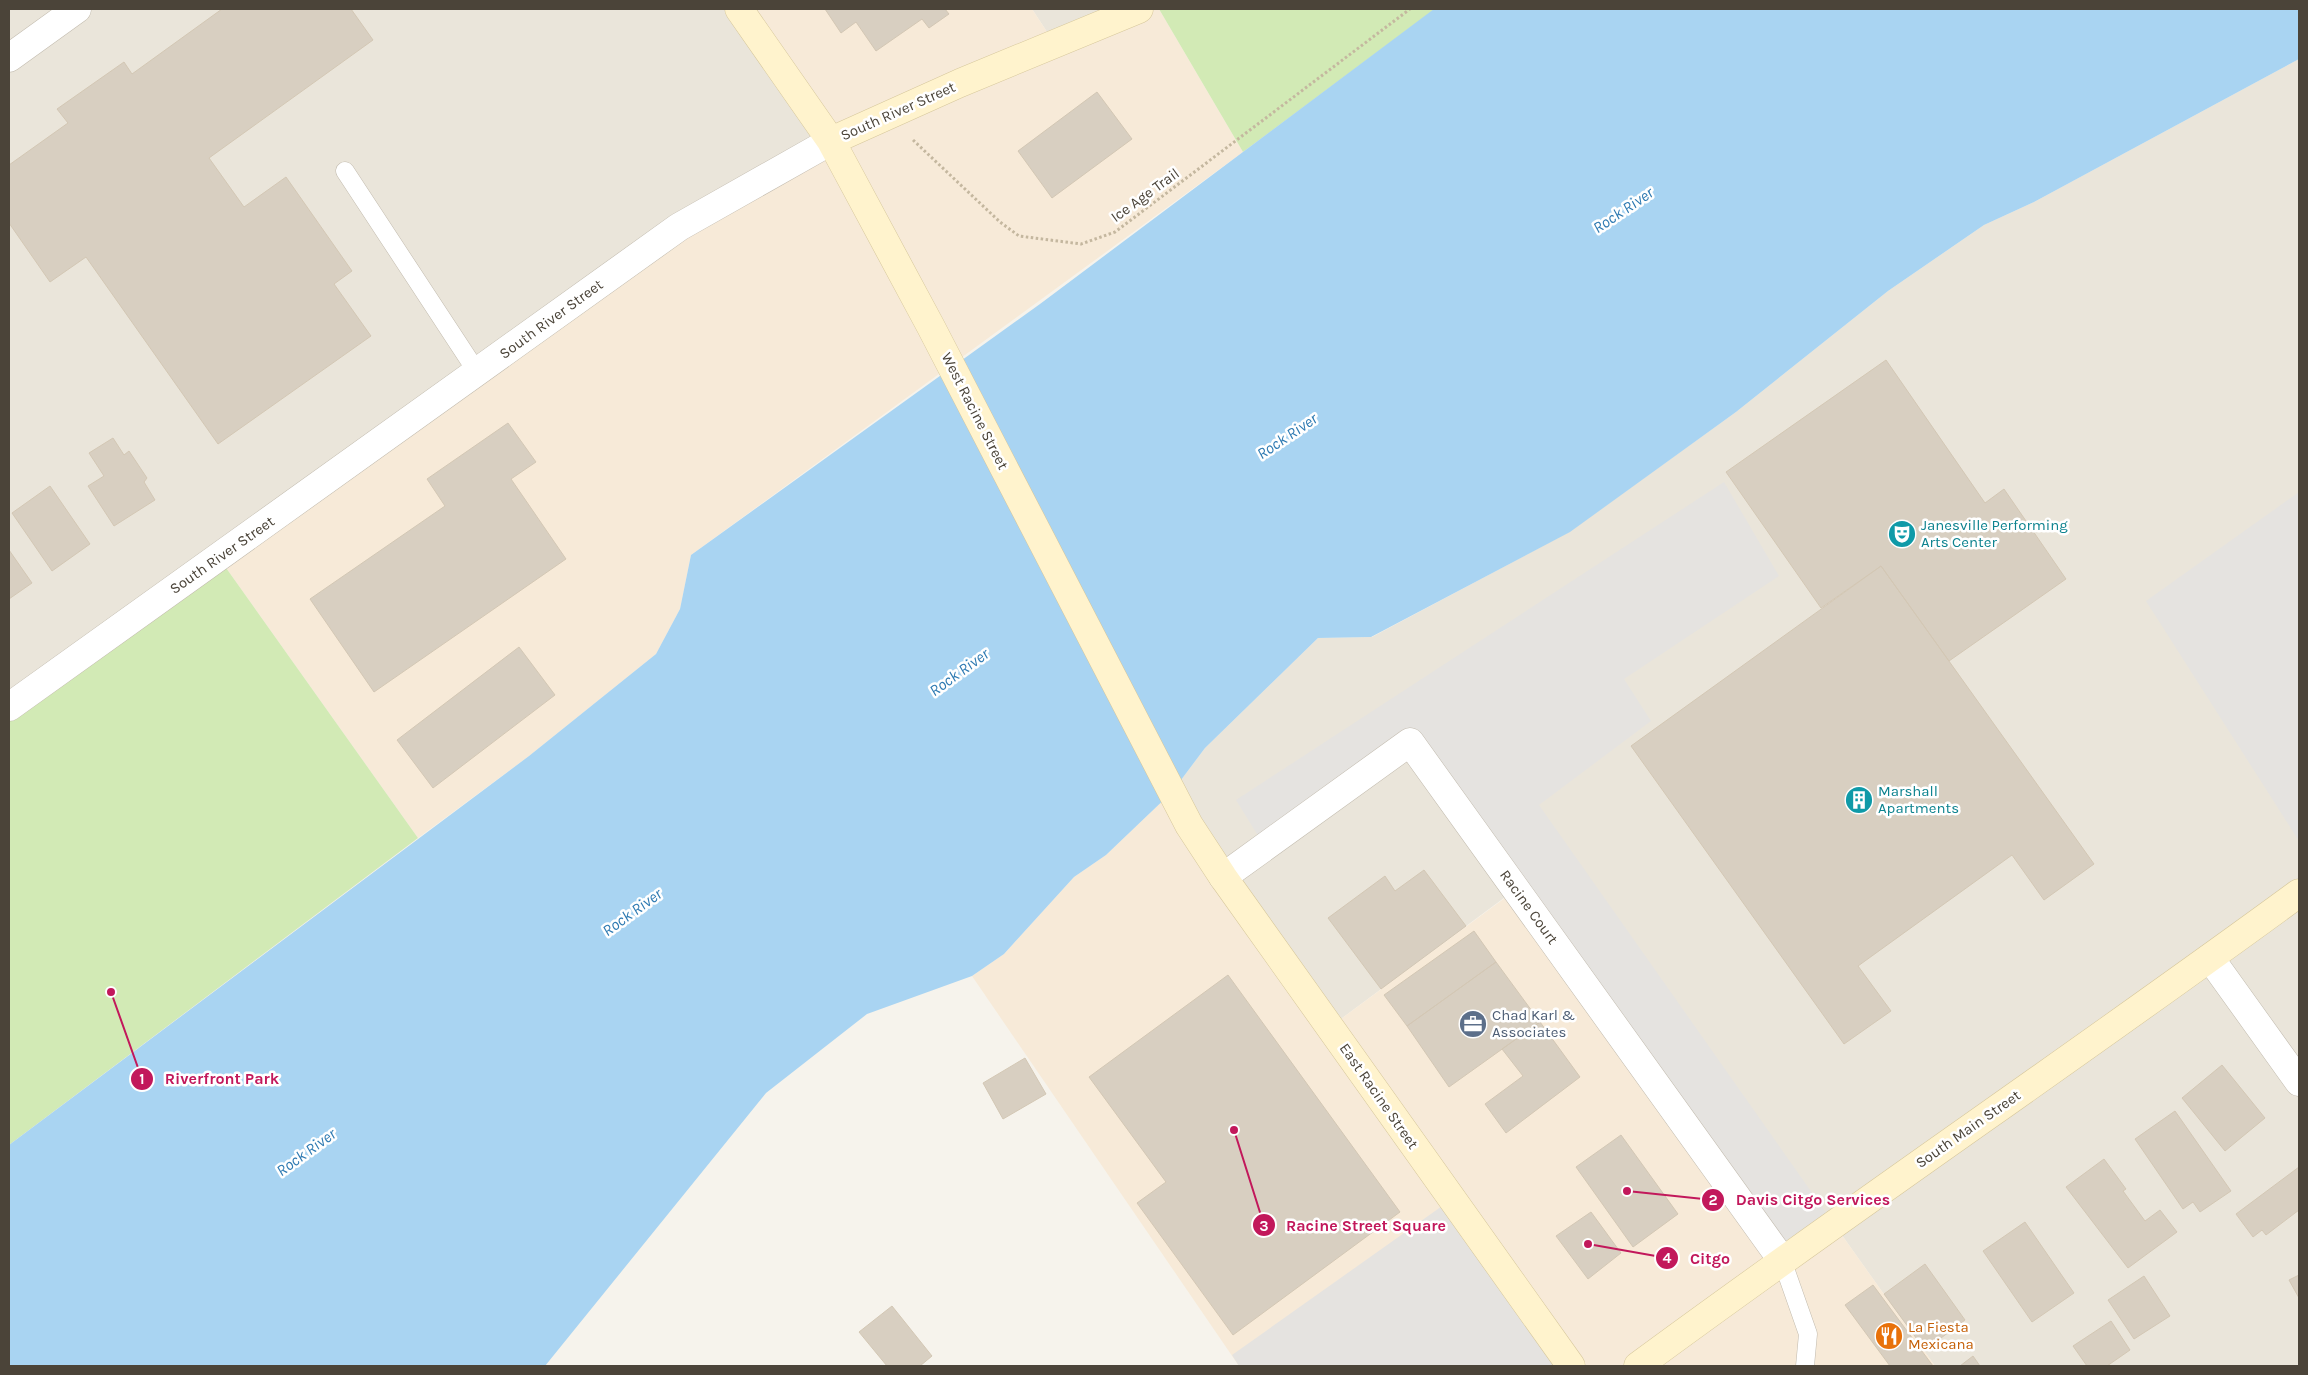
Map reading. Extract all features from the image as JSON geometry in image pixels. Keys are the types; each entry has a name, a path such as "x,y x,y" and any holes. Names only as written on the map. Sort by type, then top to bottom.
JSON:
{"main road":[{"name":"West Racine Street","path":"739,9 831,141 931,327 1190,825"},
{"name":"South River Street","path":"831,141 960,83 1139,9"},
{"name":"East Racine Street","path":"1190,825 1223,877 1571,1366"},
{"name":"South Main Street","path":"1638,1366 1782,1260 2299,893"}],"street":[{"path":"9,58 77,9"},
{"name":"South River Street","path":"9,707 678,227 831,141"},
{"name":"Racine Court","path":"1223,877 1410,742 1782,1260"},
{"path":"2210,958 2299,1082"}],"lane":[{"path":"345,171 477,372"},
{"path":"1782,1260 1808,1334 1805,1366"}],"path":[{"name":"Ice Age Trail","path":"887,116 1000,222 1019,236 1081,244 1115,232 1410,9"}],"shaded area":[{"path":"9,9 739,9 831,141 9,707"},
{"path":"739,9 1032,9 1055,44 1139,9 1159,9 1243,152 691,555 680,609 656,654 529,756 418,838 219,558 679,227 831,141"},
{"path":"1032,9 1140,9 1055,44"},
{"path":"2299,59 2299,1366 1935,1366 1834,1224 1516,889 1330,1027 1172,792 1205,748 1318,638 1372,637 1569,532 1736,412 1888,291 1984,225 2034,202"},
{"path":"1724,482 1779,576 1624,679 1651,721 1539,805 1834,1224 1782,1260 1410,743 1265,847 1236,800"},
{"path":"2299,492 2299,841 2146,601"},
{"path":"1172,792 1330,1027 1517,889 1834,1224 1935,1366 1239,1366 972,976 1004,954 1074,877 1106,855"},
{"path":"1452,1199 1571,1366 1239,1366 1232,1355"}],"green space":[{"path":"1159,9 1435,9 1243,152"},
{"path":"219,558 418,838 9,1145 9,707"}],"water":[{"name":"Rock River","path":"1434,9 2299,9 2299,59 2034,202 1984,225 1888,291 1736,412 1570,532 1371,637 1318,638 1205,748 1172,792 1106,855 1074,877 1004,954 972,976 867,1014 766,1093 545,1366 9,1366 9,1145 529,756 656,654 680,609 691,555 1040,304"}],"building":[{"path":"222,9 351,9 373,40 209,158 244,207 286,177 352,271 334,284 371,336 218,444 86,257 50,282 9,223 9,165 68,123 57,109 124,62 132,74"},
{"path":"825,9 945,9 949,14 929,28 922,19 876,51 856,22 841,33"},
{"path":"1097,92 1132,139 1052,198 1018,151"},
{"name":"Janesville Performing Arts Center","path":"1886,360 1985,503 2004,489 2066,579 1949,661 1881,566 1821,608 1726,472"},
{"path":"508,423 536,462 511,479 566,559 374,692 310,599 445,506 427,479"},
{"path":"113,438 124,455 129,451 147,478 144,482 155,500 114,526 88,486 104,476 89,453"},
{"path":"50,486 90,544 52,571 12,513"},
{"path":"9,550 32,583 9,599"},
{"name":"Marshall Apartments","path":"1881,566 2094,864 2044,900 2012,855 1858,966 1891,1011 1844,1044 1631,746"},
{"path":"519,647 555,695 433,788 397,740"},
{"path":"1424,870 1466,926 1381,989 1328,918 1385,876 1395,891"},
{"path":"1474,931 1496,962 1407,1026 1384,995"},
{"name":"Chad Karl & Associates","path":"1496,962 1540,1022 1449,1087 1407,1026"},
{"path":"1228,975 1400,1212 1233,1335 1137,1203 1166,1182 1089,1077"},
{"path":"1540,1022 1580,1077 1506,1133 1485,1104 1523,1076 1502,1049"},
{"path":"1025,1058 1046,1094 1003,1119 983,1083"},
{"path":"2222,1065 2265,1118 2225,1151 2182,1098"},
{"path":"2175,1111 2231,1191 2200,1212 2193,1202 2183,1209 2135,1139"},
{"path":"1621,1135 1678,1214 1633,1247 1576,1167"},
{"path":"2104,1159 2126,1189 2123,1191 2145,1221 2160,1210 2177,1232 2128,1268 2066,1187"},
{"path":"2299,1167 2299,1210 2266,1235 2262,1230 2253,1237 2236,1214"},
{"path":"1591,1212 1621,1253 1588,1279 1556,1236"},
{"path":"2025,1222 2074,1293 2032,1322 1983,1251"},
{"path":"1925,1264 1965,1320 1925,1350 1884,1294"},
{"path":"2299,1275 2299,1298 2289,1280"},
{"path":"2144,1276 2170,1316 2134,1339 2108,1300"},
{"name":"La Fiesta Mexicana","path":"1873,1285 1933,1366 1890,1366 1845,1305"},
{"path":"892,1306 932,1356 920,1366 887,1366 859,1332"},
{"path":"2111,1321 2130,1350 2107,1366 2087,1366 2073,1346"},
{"path":"1973,1356 1980,1366 1960,1366"}],"place":[{"name":"Janesville Performing Arts Center","path":"1902,534"},
{"name":"Marshall Apartments","path":"1859,800"},
{"name":"Riverfront Park","path":"111,992"},
{"name":"Chad Karl & Associates","path":"1473,1024"},
{"name":"Racine Street Square","path":"1234,1130"},
{"name":"Davis Citgo Services","path":"1627,1191"},
{"name":"Citgo","path":"1588,1244"},
{"name":"La Fiesta Mexicana","path":"1889,1336"}]}
